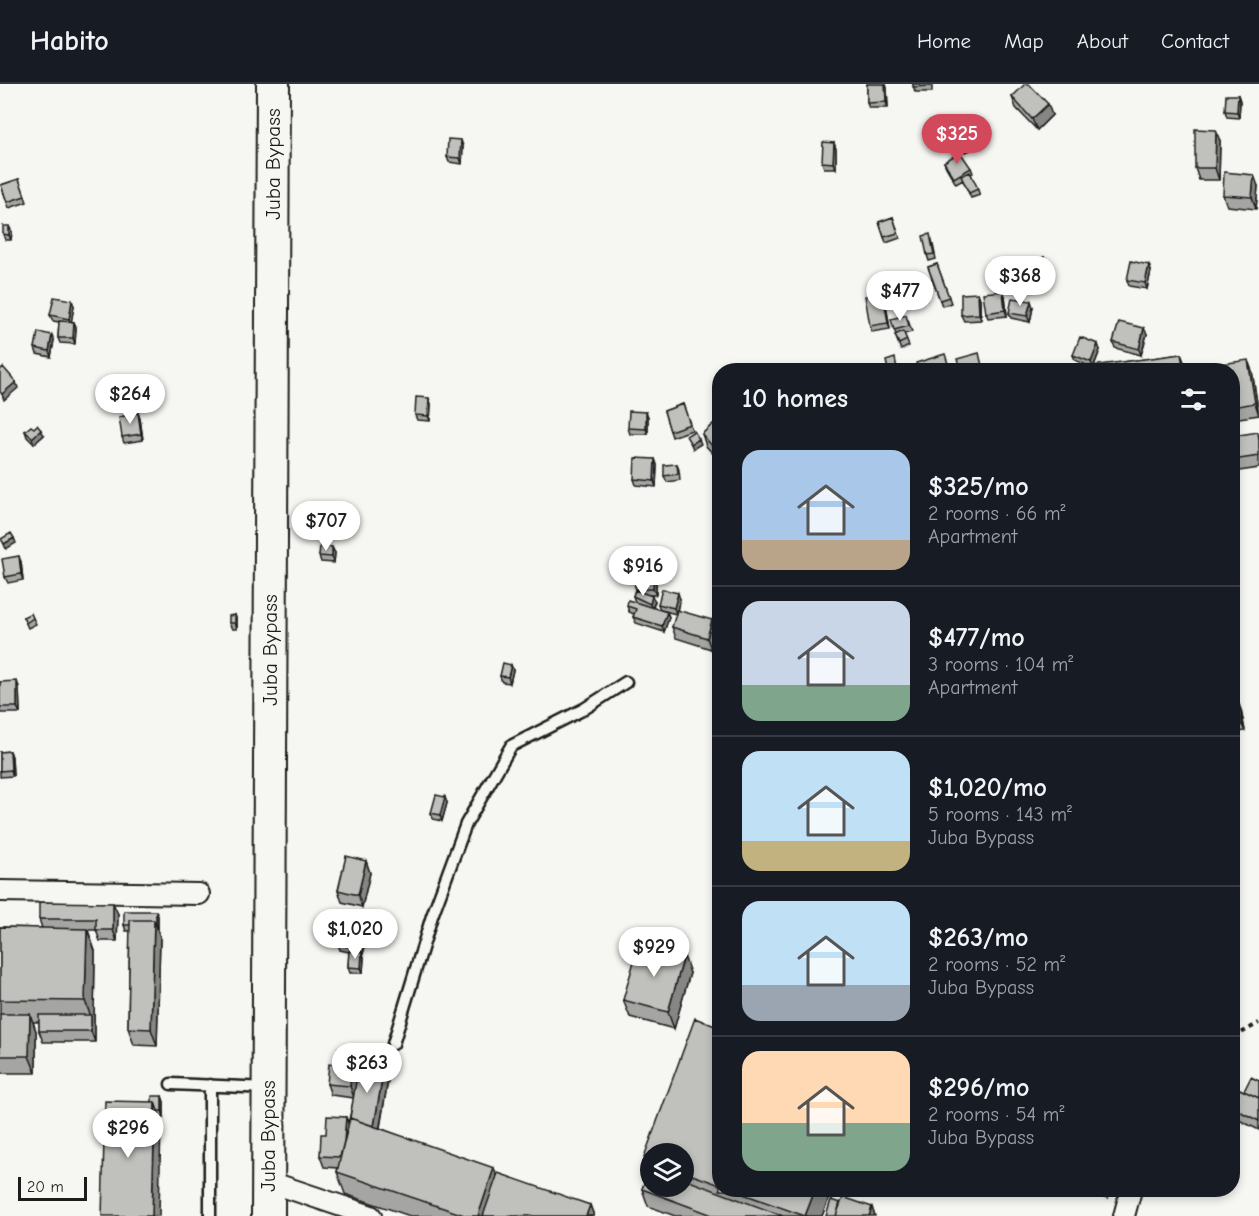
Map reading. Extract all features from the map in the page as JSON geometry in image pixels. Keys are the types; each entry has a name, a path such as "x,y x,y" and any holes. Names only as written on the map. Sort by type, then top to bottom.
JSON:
{"main road":[{"name":"Juba Bypass","path":"268,1216 273,84"}],"street":[{"path":"0,891 199,894"},
{"path":"267,1181 371,1216"},
{"path":"1124,1216 1129,1197"}],"lane":[{"path":"393,1044 432,916 465,824 511,746 584,709 626,682"},
{"path":"171,1084 268,1089"},
{"path":"210,1085 210,1216"}],"path":[{"path":"1240,1034 1259,1023"}],"building":[{"path":"867,84 885,84 886,102 867,103"},
{"path":"913,84 930,84 930,86 913,87"},
{"path":"1025,84 1029,84 1048,104 1032,119 1012,97"},
{"path":"1226,95 1238,95 1237,112 1225,111"},
{"path":"1195,129 1216,130 1215,168 1195,168"},
{"path":"966,137 969,144 962,147 960,139"},
{"path":"448,139 461,140 460,158 447,157"},
{"path":"823,142 834,143 833,163 822,162"},
{"path":"960,152 971,168 954,178 944,162"},
{"path":"970,172 978,189 969,193 961,176"},
{"path":"1224,172 1254,175 1252,197 1223,195"},
{"path":"19,179 25,196 7,202 1,185"},
{"path":"893,217 898,233 884,237 879,222"},
{"path":"3,226 9,226 9,235 3,234"},
{"path":"930,234 934,254 927,255 923,236"},
{"path":"1044,257 1047,264 1039,266 1037,260"},
{"path":"1131,261 1149,265 1145,283 1127,280"},
{"path":"937,264 949,297 940,300 928,267"},
{"path":"1003,291 1005,310 986,313 983,293"},
{"path":"883,293 888,323 870,326 865,296"},
{"path":"978,293 979,314 961,315 961,294"},
{"path":"54,297 72,300 69,319 50,315"},
{"path":"1012,298 1031,301 1027,316 1009,313"},
{"path":"906,315 909,326 894,330 891,319"},
{"path":"59,321 74,322 73,338 58,338"},
{"path":"1119,322 1144,328 1139,349 1113,342"},
{"path":"903,331 907,340 899,344 895,335"},
{"path":"38,332 52,335 49,351 35,348"},
{"path":"1080,337 1098,344 1091,362 1073,355"},
{"path":"979,353 981,363 958,363 957,359"},
{"path":"945,354 948,363 916,363"},
{"path":"1181,354 1183,363 1115,363"},
{"path":"895,358 896,363 886,363 886,361"},
{"path":"1248,360 1255,403 1240,406 1240,363 1228,363"},
{"path":"3,367 16,382 2,394 0,392 0,370"},
{"path":"416,397 429,398 428,416 415,415"},
{"path":"683,404 690,424 670,431 664,411"},
{"path":"629,411 646,412 646,429 628,428"},
{"path":"138,413 141,434 122,437 119,417"},
{"path":"37,425 41,430 32,438 25,431"},
{"path":"712,425 712,446 702,434"},
{"path":"694,431 699,439 691,444 686,436"},
{"path":"1258,432 1259,456 1240,459 1240,435"},
{"path":"635,458 655,459 654,481 634,479"},
{"path":"677,464 678,474 664,476 664,465"},
{"path":"11,533 14,538 4,544 1,539"},
{"path":"320,546 332,547 332,557 319,556"},
{"path":"19,556 21,574 5,577 2,559"},
{"path":"654,568 653,589 635,589 635,569"},
{"path":"662,589 678,593 674,608 658,604"},
{"path":"635,590 652,596 650,604 633,596"},
{"path":"628,600 667,612 662,626 633,617 636,609 627,606"},
{"path":"677,610 712,620 707,638 672,627"},
{"path":"31,613 33,618 26,623 23,617"},
{"path":"235,615 235,623 229,623 229,616"},
{"path":"503,663 511,665 508,677 500,676"},
{"path":"17,681 17,707 0,707 0,682"},
{"path":"10,751 11,770 0,771 0,752"},
{"path":"436,795 445,797 440,815 431,813"},
{"path":"346,856 366,861 358,895 338,890"},
{"path":"39,902 113,903 113,930 96,930 96,919 39,919"},
{"path":"124,911 156,911 156,924 154,920 130,920 130,925 124,925"},
{"path":"130,920 154,920 151,1029 128,1028"},
{"path":"343,923 365,928 360,950 338,944"},
{"path":"0,927 87,929 85,1001 0,1000"},
{"path":"639,944 684,956 668,1012 623,1000"},
{"path":"349,951 362,952 361,968 348,967"},
{"path":"0,1014 30,1014 29,1056 0,1056"},
{"path":"39,1015 91,1015 91,1031 39,1031"},
{"path":"695,1018 712,1025 712,1182 694,1176 694,1143 649,1143"},
{"path":"338,1048 354,1049 350,1086 327,1084 329,1064 336,1065"},
{"path":"361,1054 374,1057 372,1066 359,1064 358,1067"},
{"path":"359,1064 384,1068 374,1126 350,1118"},
{"path":"1251,1077 1259,1081 1259,1098 1244,1091"},
{"path":"1240,1089 1259,1098 1259,1121 1240,1112"},
{"path":"152,1096 162,1096 162,1111 158,1111 155,1102 152,1102"},
{"path":"105,1101 155,1102 152,1216 102,1216"},
{"path":"327,1116 346,1117 340,1157 320,1156 321,1134 326,1134"},
{"path":"350,1118 494,1168 478,1216 467,1216 337,1172"},
{"path":"498,1173 590,1205 586,1216 483,1216"},
{"path":"694,1183 712,1189 712,1197 732,1197 783,1216 715,1216 664,1197 694,1197"},
{"path":"752,1197 812,1197 805,1216"},
{"path":"843,1197 872,1207 869,1216 836,1216"},
{"path":"831,1200 840,1203 836,1216 826,1216"}]}
